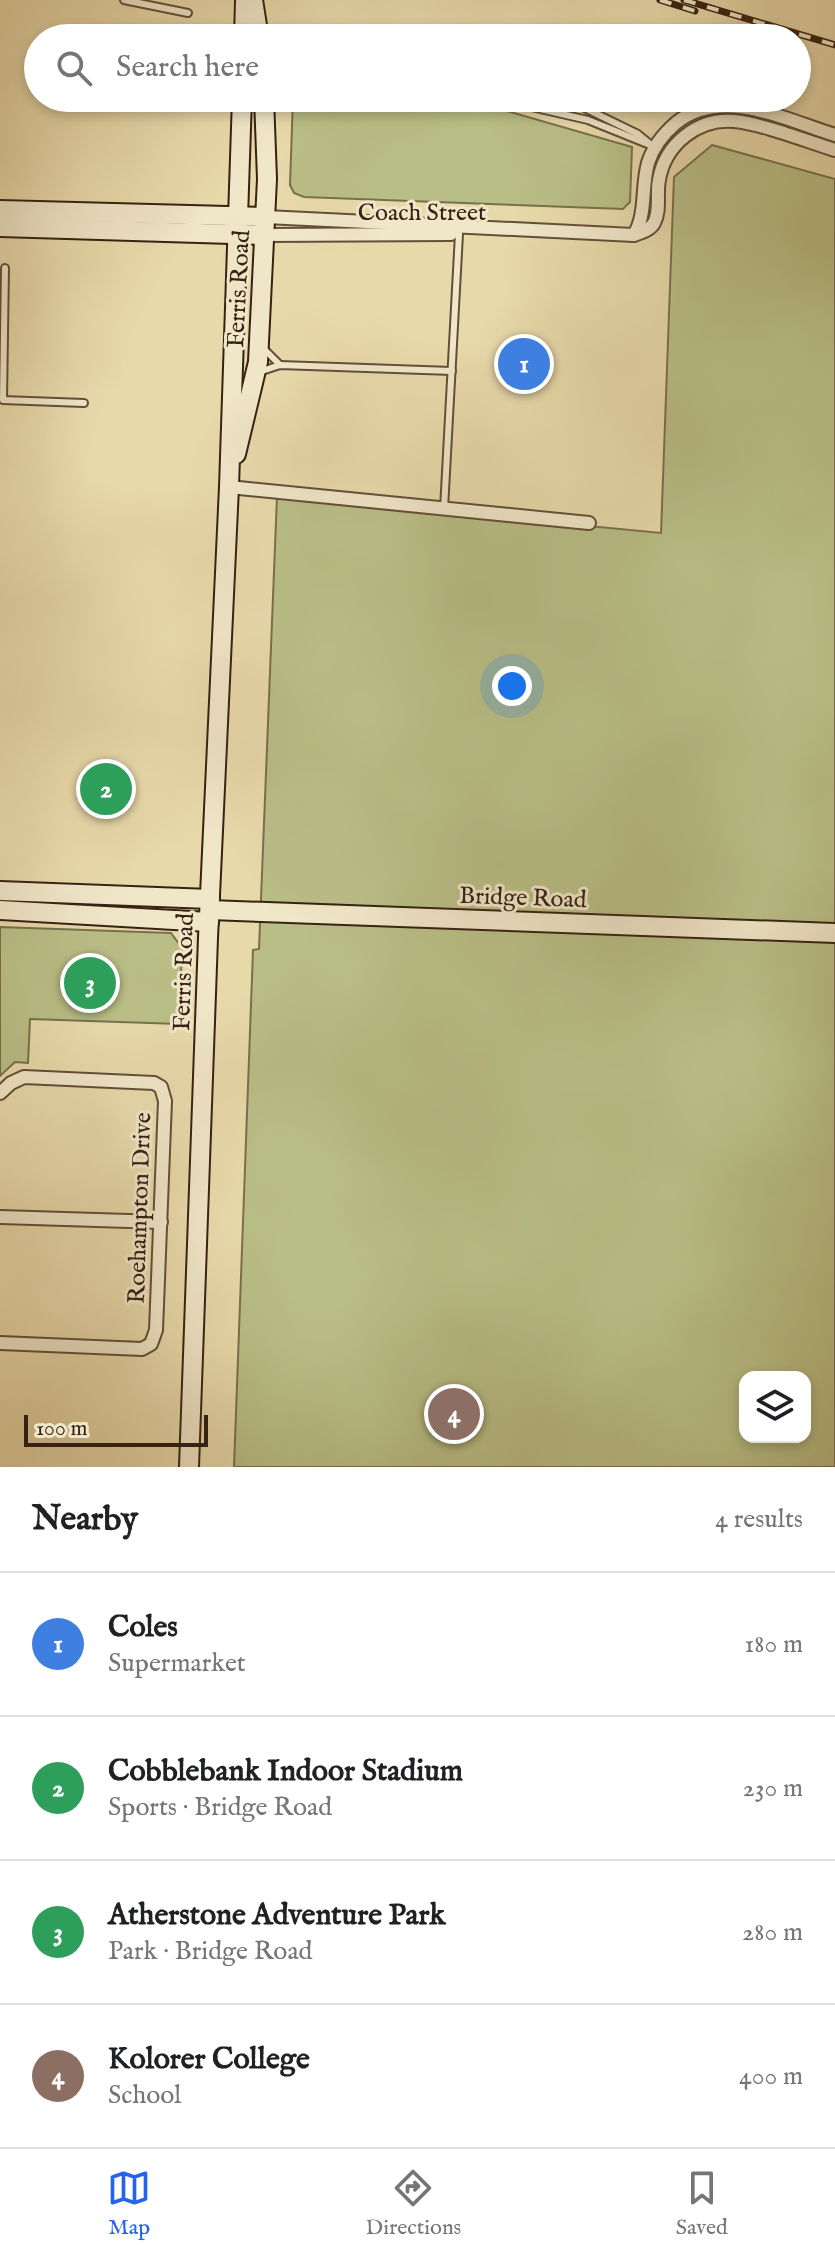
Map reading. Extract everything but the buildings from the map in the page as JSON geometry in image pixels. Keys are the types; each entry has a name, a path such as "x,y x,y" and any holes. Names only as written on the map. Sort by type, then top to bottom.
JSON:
{"street":[{"path":"244,24 245,0"},
{"path":"253,0 257,24"},
{"name":"Ferris Road","path":"189,1467 241,112"},
{"name":"Ferris Road","path":"229,483 256,374 260,345 266,226 264,112"},
{"path":"634,235 643,214 647,166 655,147 669,129 695,112"},
{"path":"757,112 835,135"},
{"path":"634,235 650,229 655,222 659,179 667,156 680,141 698,128 710,123 733,121 835,150"},
{"path":"655,147 667,156"},
{"path":"0,210 266,226"},
{"path":"0,227 236,225"},
{"name":"Coach Street","path":"266,226 634,235"},
{"path":"229,483 589,523"},
{"name":"Bridge Road","path":"0,891 210,910"},
{"name":"Bridge Road","path":"0,910 210,910 835,933"},
{"name":"Roehampton Drive","path":"0,1093 24,1077 159,1084 165,1101 156,1336 151,1344 142,1349 0,1343"},
{"path":"0,1217 161,1222"}],"lane":[{"path":"124,0 188,13"},
{"path":"553,112 588,120 655,147"},
{"path":"593,112 638,134 655,147"},
{"path":"444,509 460,230"},
{"path":"5,268 3,400 84,403"},
{"path":"260,345 280,365"},
{"path":"256,374 280,365 452,371"}],"green space":[{"path":"293,112 511,112 632,147 630,202 623,209 304,197 294,193 290,185"},
{"path":"712,145 835,179 835,1467 234,1467 253,950 259,949 277,496 661,533 674,177"},
{"path":"0,927 171,933 182,948 179,1024 30,1019 28,1063 15,1062 0,1076"}],"railway":[{"path":"660,0 695,11"},
{"path":"684,0 765,24"},
{"path":"811,38 835,45"}],"place":[{"name":"Coles","path":"524,364"},
{"name":"Cobblebank Indoor Stadium","path":"106,789"},
{"name":"Atherstone Adventure Park","path":"90,983"},
{"name":"Kolorer College","path":"454,1414"}]}
